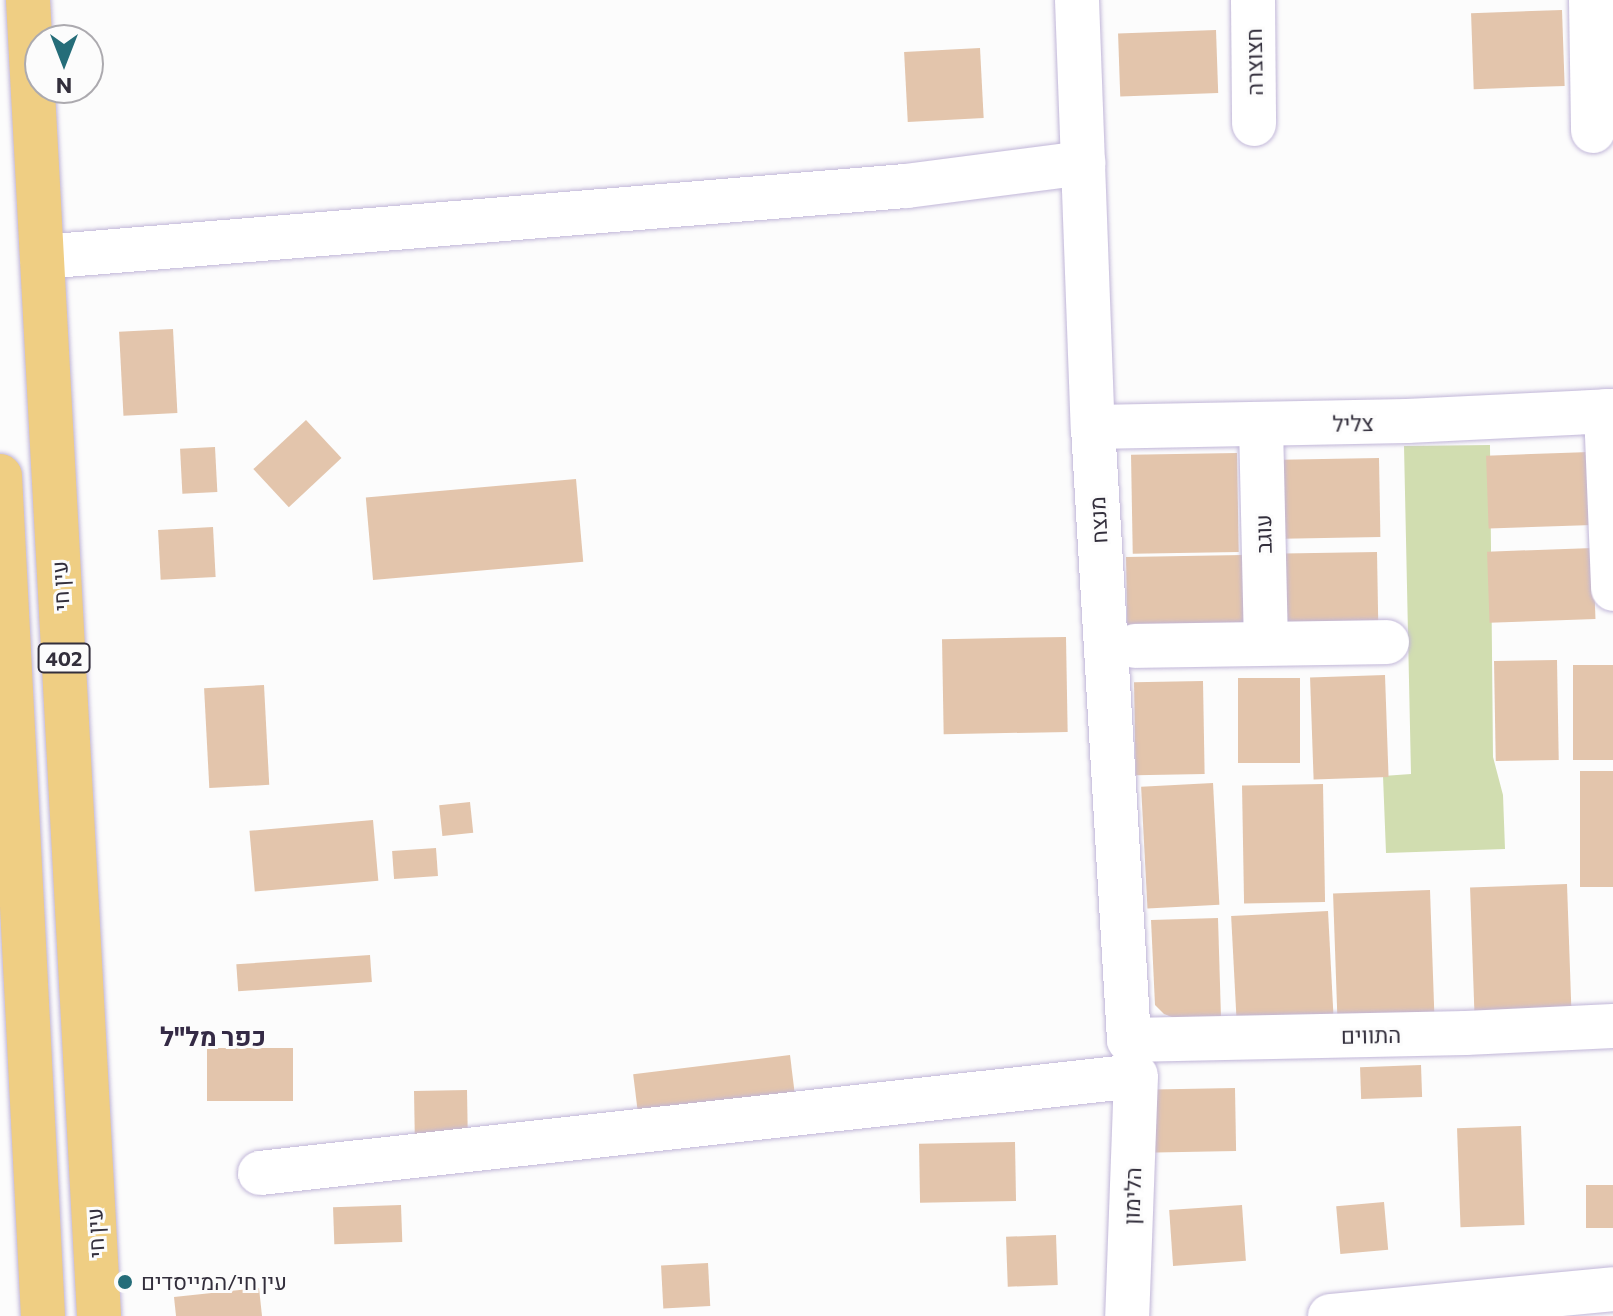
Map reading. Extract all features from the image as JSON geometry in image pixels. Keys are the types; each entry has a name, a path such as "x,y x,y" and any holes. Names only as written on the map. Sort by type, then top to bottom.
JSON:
{"main road":[{"name":"עין חי","path":"28,0 99,1316"},
{"name":"402","path":"0,476 9,843 43,1316"}],"street":[{"name":"מנצח","path":"1077,0 1093,427 1132,1058"},
{"name":"חצוצרה","path":"1253,0 1254,124"},
{"path":"1591,0 1593,131"},
{"path":"42,257 906,186 1084,163"},
{"path":"1610,411 1613,589"},
{"name":"צליל","path":"1093,427 1261,425 1610,411"},
{"name":"עוגב","path":"1261,425 1266,643"},
{"path":"1135,646 1387,642"},
{"name":"התווים","path":"260,1173 1132,1058 1466,1033 1613,1026"},
{"name":"הלימון","path":"1127,1316 1132,1058"},
{"path":"1330,1316 1613,1289"}],"green space":[{"path":"1490,445 1493,757 1503,795 1505,849 1386,853 1383,776 1411,774 1404,446"}],"building":[{"path":"1562,10 1565,86 1474,89 1471,13"},
{"path":"1216,30 1218,93 1120,96 1118,33"},
{"path":"980,48 984,118 908,122 904,52"},
{"path":"173,329 177,413 123,416 119,332"},
{"path":"306,420 341,458 289,507 253,469"},
{"path":"215,447 217,492 182,494 180,449"},
{"path":"1590,452 1593,525 1489,529 1486,456"},
{"path":"1237,453 1239,552 1133,554 1131,455"},
{"path":"1379,458 1380,537 1282,539 1281,460"},
{"path":"576,479 583,562 373,580 366,497"},
{"path":"213,527 216,577 161,580 158,530"},
{"path":"1593,548 1595,619 1490,623 1487,552"},
{"path":"1377,552 1378,630 1285,632 1284,554"},
{"path":"1243,555 1245,641 1128,643 1126,557"},
{"path":"1066,637 1068,732 944,734 942,639"},
{"path":"1557,660 1559,760 1496,761 1494,661"},
{"path":"1573,665 1613,665 1613,760 1573,760"},
{"path":"1385,675 1389,777 1314,780 1310,678"},
{"path":"1238,678 1300,678 1300,763 1238,763"},
{"path":"1203,681 1205,774 1136,775 1134,682"},
{"path":"264,685 269,785 209,788 204,688"},
{"path":"1580,771 1613,771 1613,887 1580,887"},
{"path":"1213,783 1219,905 1147,909 1141,787"},
{"path":"1323,784 1325,902 1244,903 1242,785"},
{"path":"470,802 473,833 442,836 439,805"},
{"path":"373,820 378,881 255,892 249,831"},
{"path":"436,848 438,876 394,879 392,851"},
{"path":"1567,884 1572,1015 1475,1018 1470,887"},
{"path":"1430,890 1435,1020 1338,1023 1333,893"},
{"path":"1328,911 1334,1025 1237,1030 1231,916"},
{"path":"1218,918 1221,1018 1177,1019 1164,1014 1155,1005 1151,920"},
{"path":"370,955 372,982 238,991 236,964"},
{"path":"207,1048 293,1048 293,1101 207,1101"},
{"path":"790,1055 796,1105 639,1124 633,1074"},
{"path":"1421,1065 1422,1097 1361,1099 1360,1067"},
{"path":"1235,1088 1236,1151 1155,1152 1154,1089"},
{"path":"467,1090 468,1147 415,1148 414,1091"},
{"path":"1521,1126 1524,1225 1460,1227 1457,1128"},
{"path":"1015,1142 1016,1201 920,1203 919,1144"},
{"path":"1586,1185 1613,1185 1613,1228 1586,1228"},
{"path":"1384,1202 1388,1250 1340,1254 1336,1206"},
{"path":"401,1205 402,1242 334,1244 333,1207"},
{"path":"1242,1205 1246,1261 1173,1266 1169,1210"},
{"path":"1056,1235 1058,1285 1008,1287 1006,1237"},
{"path":"708,1263 710,1306 663,1308 661,1265"},
{"path":"259,1288 262,1316 176,1316 174,1297"}],"place":[{"name":"עין חי/המייסדים","path":"125,1282"}],"district":[{"name":"כפר מל\"ל","path":"213,1036"}]}
